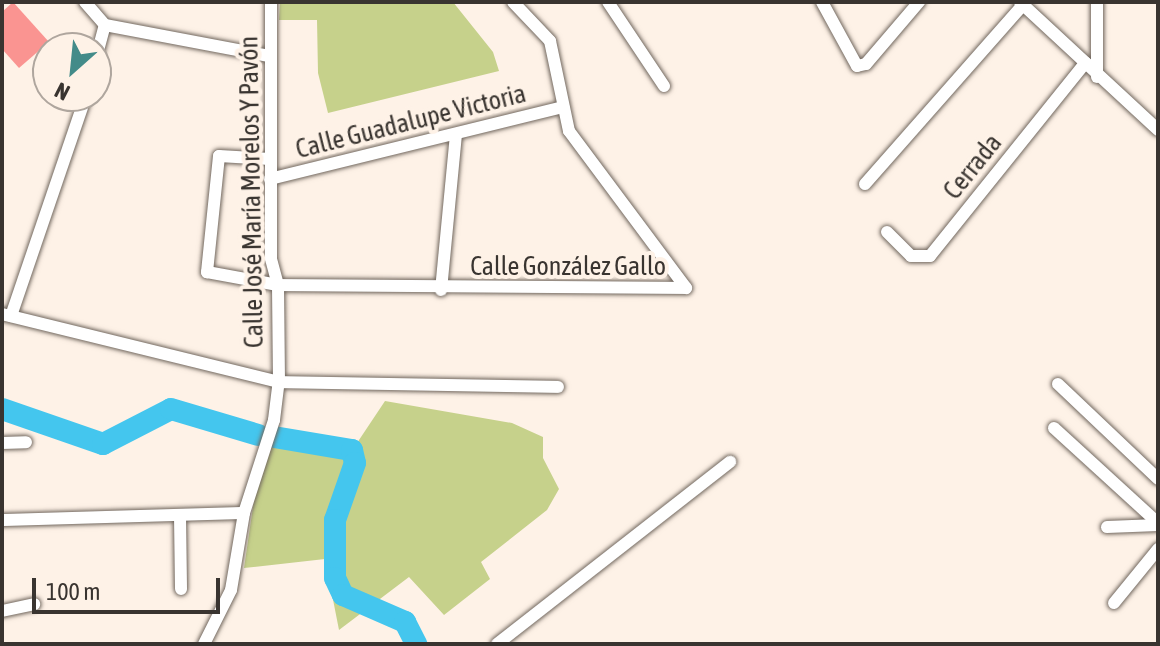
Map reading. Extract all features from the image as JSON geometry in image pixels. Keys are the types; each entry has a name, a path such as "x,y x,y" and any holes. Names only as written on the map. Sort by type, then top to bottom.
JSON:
{"street":[{"path":"85,2 105,25 269,56"},
{"name":"Calle José María Morelos Y Pavón","path":"271,2 271,258 278,285 279,382"},
{"path":"513,2 550,41 563,107"},
{"path":"608,2 664,86"},
{"path":"822,2 857,66 866,64 919,2"},
{"path":"1097,2 1097,77"},
{"path":"865,184 1022,4 1097,77 1158,130"},
{"path":"103,32 105,25"},
{"name":"Cerrada","path":"887,232 911,256 930,256 1085,63"},
{"name":"Calle Guadalupe Victoria","path":"270,179 563,107"},
{"name":"Calle González Gallo","path":"270,159 219,156 207,272 278,285 441,290 686,288 569,131 563,107"},
{"path":"80,112 6,315 279,382 558,387"},
{"path":"441,290 456,135"},
{"path":"204,644 231,590 244,513 274,420 279,382"},
{"path":"1058,384 1158,479"},
{"path":"1054,428 1158,524"},
{"path":"2,443 26,442"},
{"path":"497,644 730,462"},
{"path":"2,520 244,513"},
{"path":"180,516 181,589"},
{"path":"1107,527 1158,524"},
{"path":"1114,603 1158,549"},
{"path":"2,611 34,604"}],"green space":[{"path":"280,2 453,2 493,52 499,71 328,113 318,73 317,20 279,20"},
{"path":"385,401 512,423 543,437 543,458 559,489 547,510 481,562 490,579 444,615 409,577 339,630 325,559 244,568 258,473 276,430 357,443"}],"building":[{"path":"13,2 40,32 32,32 32,57 19,68 2,49 2,12"}],"waterway":[{"path":"2,409 103,444 171,409 258,435"},
{"path":"274,437 352,450 355,463 335,520 335,578 343,595 405,622 416,644"}]}
